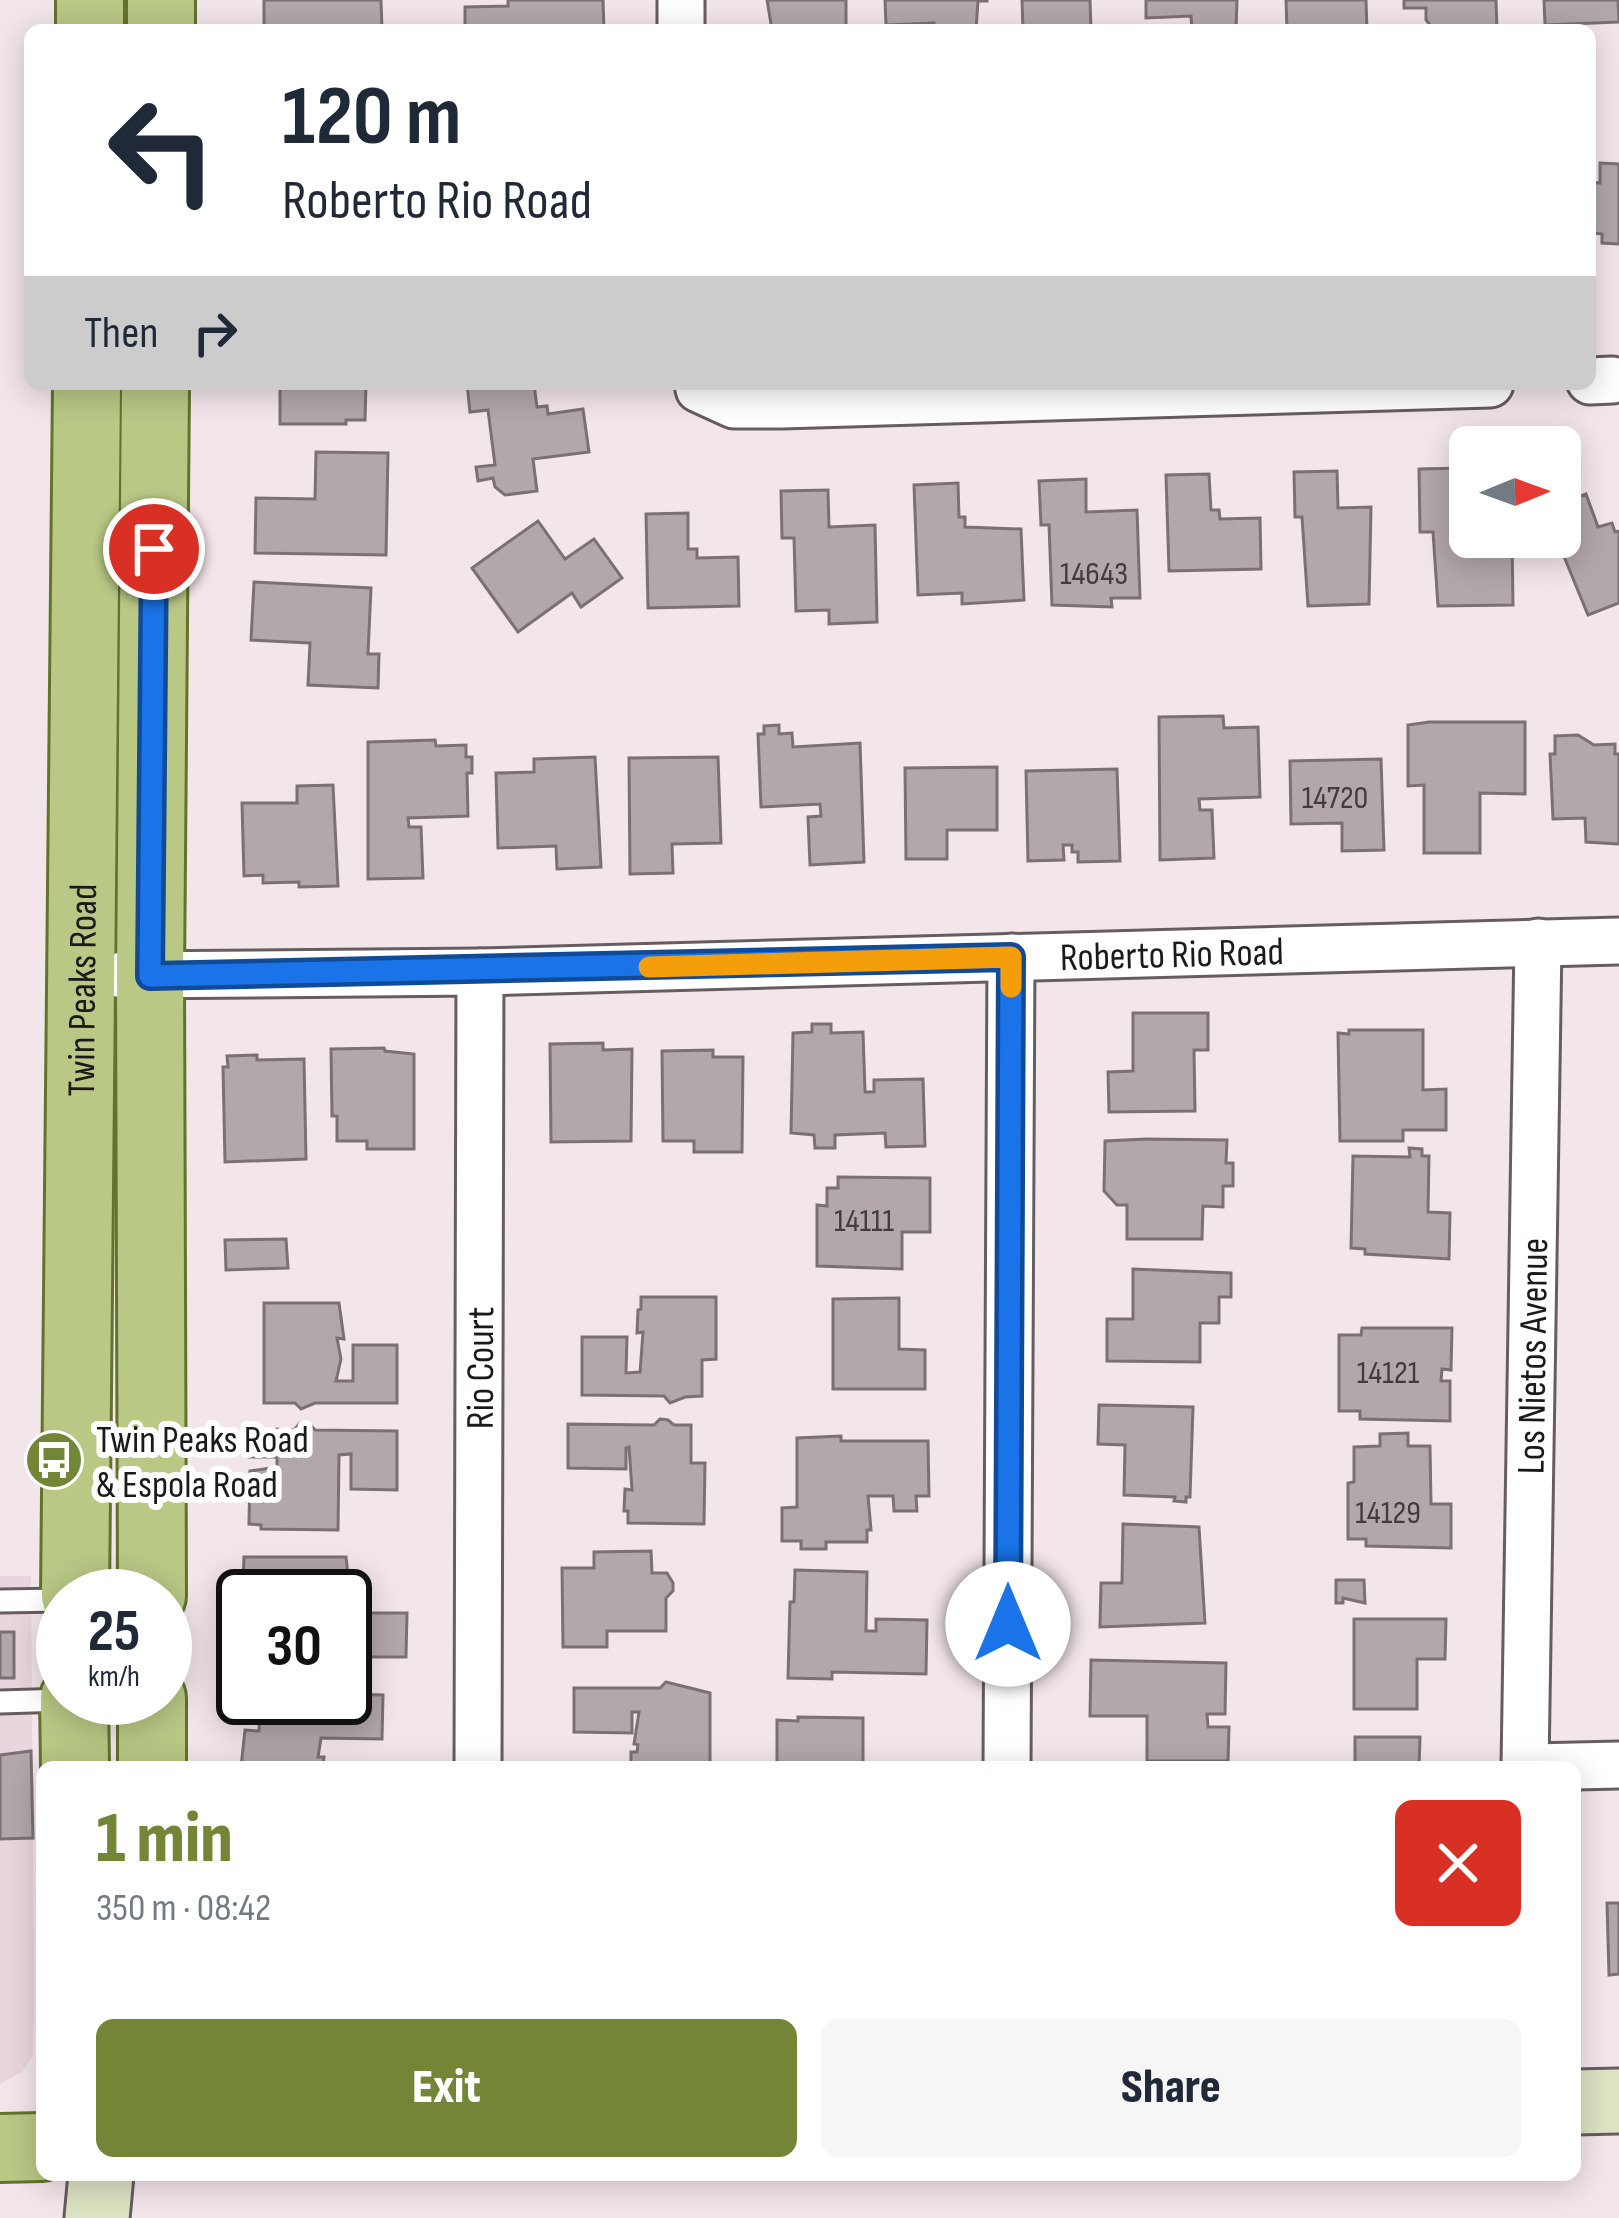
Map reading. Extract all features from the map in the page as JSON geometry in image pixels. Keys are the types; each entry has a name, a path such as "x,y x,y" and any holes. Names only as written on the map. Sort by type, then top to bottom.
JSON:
{"main road":[{"name":"Twin Peaks Road","path":"75,1569 86,390"},
{"name":"Twin Peaks Road","path":"152,1569 155,390"},
{"path":"74,1725 75,1761"},
{"path":"152,1725 152,1761"},
{"path":"1581,2102 1619,2101"},
{"path":"0,2148 36,2146"},
{"path":"97,2218 100,2181"}],"street":[{"path":"701,390 734,405 1279,390"},
{"name":"Roberto Rio Road","path":"79,974 480,972 1619,941"},
{"name":"Los Nietos Avenue","path":"1528,1761 1538,942"},
{"path":"1007,1761 1011,957"},
{"name":"Rio Court","path":"478,1761 480,972"},
{"path":"1581,1766 1619,1766"}],"lane":[{"path":"0,1601 36,1600"},
{"path":"0,1702 36,1701"}],"shaded area":[{"path":"0,1576 31,1576 34,1994 33,2056 22,2072 0,2084"}],"building":[{"path":"264,0 381,0 382,24 264,24"},
{"path":"508,0 603,0 604,24 465,24 465,7 508,6"},
{"path":"767,0 846,0 846,24 771,24"},
{"path":"885,0 987,0 978,1 976,24 886,24"},
{"path":"1022,0 1090,0 1091,24 1023,24"},
{"path":"1146,0 1237,0 1236,24 1192,24 1191,16 1146,18"},
{"path":"1286,0 1366,0 1367,24 1287,24"},
{"path":"1404,0 1496,0 1497,24 1429,24 1426,8 1404,8"},
{"path":"1544,0 1618,0 1619,22 1545,24"},
{"path":"1600,163 1619,164 1619,244 1602,243 1602,234 1596,233 1596,183 1600,183"},
{"path":"280,390 366,390 365,420 280,424"},
{"path":"468,390 535,390 537,407 547,406 548,414 583,409 589,452 533,459 537,491 505,495 493,478 478,481 476,467 495,465 488,410 470,412"},
{"path":"316,452 388,453 386,555 255,553 256,498 315,499"},
{"path":"1449,468 1449,558 1512,558 1513,605 1438,606 1433,532 1420,532 1419,469"},
{"path":"1337,471 1338,508 1371,507 1369,604 1308,606 1302,517 1295,517 1294,472"},
{"path":"1209,474 1211,510 1219,510 1220,519 1260,518 1261,569 1169,571 1166,475"},
{"path":"1086,479 1086,512 1137,510 1140,598 1111,598 1112,607 1052,605 1049,525 1041,525 1039,481"},
{"path":"958,483 959,517 965,517 965,527 1021,529 1024,600 962,604 962,593 918,595 914,485"},
{"path":"828,490 829,527 875,525 877,622 829,624 829,610 796,611 794,538 782,538 781,491"},
{"path":"1586,494 1598,527 1612,523 1615,532 1619,531 1619,603 1588,615 1565,558 1581,558 1581,496"},
{"path":"688,513 688,549 697,549 697,558 738,557 739,606 648,608 646,514"},
{"path":"538,521 565,559 594,539 622,578 581,607 572,593 518,632 472,568"},
{"path":"254,582 371,588 368,654 379,654 378,688 308,685 310,643 251,640"},
{"path":"1223,716 1224,728 1258,727 1260,797 1199,799 1200,810 1212,810 1214,858 1160,860 1159,717"},
{"path":"1525,722 1525,794 1480,793 1480,853 1424,853 1424,785 1408,786 1408,725"},
{"path":"779,725 779,734 792,733 793,747 860,743 864,862 810,865 808,817 821,816 820,804 761,807 758,734 764,734 764,726"},
{"path":"1578,735 1594,745 1615,744 1615,754 1619,754 1619,844 1586,842 1585,818 1553,819 1550,754 1555,754 1555,736"},
{"path":"435,740 436,746 466,745 466,757 472,757 472,773 467,773 468,816 408,818 409,827 421,827 423,878 368,879 368,742"},
{"path":"595,757 601,867 557,869 556,846 498,848 496,773 534,772 534,759"},
{"path":"718,757 721,843 672,844 673,873 630,874 629,758"},
{"path":"1381,759 1384,850 1342,851 1342,823 1291,824 1290,761"},
{"path":"997,767 997,830 947,830 947,859 906,859 905,768"},
{"path":"1117,769 1120,861 1078,862 1072,845 1063,845 1064,860 1028,861 1026,771"},
{"path":"333,785 338,886 299,887 299,882 263,883 263,875 244,876 242,803 297,803 297,786"},
{"path":"1133,1013 1208,1013 1208,1050 1194,1050 1195,1111 1109,1112 1108,1072 1133,1071"},
{"path":"812,1024 831,1024 831,1033 863,1032 865,1092 874,1092 874,1080 923,1079 925,1146 886,1147 885,1133 835,1135 835,1148 815,1148 814,1135 791,1133 793,1033 812,1032"},
{"path":"1349,1030 1423,1030 1423,1090 1446,1089 1446,1130 1403,1130 1403,1141 1340,1141 1338,1033 1349,1034"},
{"path":"603,1043 603,1050 632,1049 631,1141 551,1142 550,1044"},
{"path":"384,1048 414,1054 414,1149 367,1149 367,1141 337,1141 331,1049"},
{"path":"713,1050 713,1057 743,1057 742,1152 694,1152 694,1141 663,1141 662,1051"},
{"path":"257,1055 257,1060 304,1059 306,1159 225,1162 223,1067 228,1067 227,1056"},
{"path":"1227,1140 1226,1163 1233,1163 1233,1186 1223,1186 1223,1207 1203,1206 1202,1239 1127,1239 1127,1205 1117,1205 1104,1191 1105,1141"},
{"path":"1409,1148 1422,1149 1422,1156 1429,1156 1428,1212 1450,1213 1449,1259 1365,1254 1365,1249 1351,1248 1353,1156 1410,1157"},
{"path":"838,1177 930,1178 930,1232 902,1232 902,1269 817,1266 817,1205 827,1206 827,1188 838,1188"},
{"path":"286,1239 288,1268 226,1270 225,1240"},
{"path":"1133,1269 1231,1273 1231,1297 1219,1297 1219,1323 1200,1323 1200,1362 1107,1361 1107,1319 1133,1319"},
{"path":"641,1297 716,1297 716,1359 702,1360 702,1396 670,1403 664,1396 582,1395 582,1337 627,1337 626,1373 640,1372"},
{"path":"899,1298 899,1349 925,1350 925,1389 833,1389 833,1299"},
{"path":"264,1303 339,1303 344,1339 337,1338 341,1359 336,1381 353,1381 353,1345 397,1345 397,1403 315,1403 301,1409 295,1403 264,1403"},
{"path":"1362,1328 1452,1328 1451,1370 1442,1369 1441,1381 1450,1381 1450,1421 1360,1419 1360,1411 1339,1411 1339,1335 1361,1335"},
{"path":"1099,1405 1193,1407 1190,1497 1186,1502 1174,1501 1175,1497 1124,1495 1125,1445 1098,1444"},
{"path":"660,1419 691,1425 691,1463 705,1463 704,1524 628,1523 628,1511 624,1511 625,1489 632,1490 629,1447 626,1469 568,1468 568,1424 654,1425"},
{"path":"300,1423 309,1423 315,1430 397,1431 397,1490 351,1489 351,1454 339,1455 338,1530 261,1529 261,1525 249,1524 250,1471 277,1467 277,1457 249,1457 249,1433 294,1430"},
{"path":"1408,1433 1408,1446 1430,1446 1431,1504 1451,1504 1451,1548 1366,1546 1366,1539 1348,1539 1348,1483 1354,1482 1354,1447 1380,1446 1380,1434"},
{"path":"841,1436 841,1441 928,1441 929,1496 916,1496 917,1511 894,1511 893,1496 868,1496 871,1530 867,1530 867,1542 826,1542 826,1549 801,1549 801,1541 782,1541 782,1508 797,1507 797,1438"},
{"path":"1123,1524 1199,1527 1205,1623 1100,1627 1101,1583 1122,1583"},
{"path":"651,1551 652,1573 667,1573 673,1583 666,1598 666,1631 607,1631 607,1647 563,1647 562,1568 594,1568 594,1552"},
{"path":"244,1557 346,1557 347,1569 244,1569"},
{"path":"795,1570 867,1572 866,1631 876,1631 876,1619 927,1620 926,1674 832,1672 832,1679 788,1678"},
{"path":"1336,1580 1364,1580 1365,1603 1343,1598 1343,1603 1336,1603"},
{"path":"372,1613 407,1613 406,1657 372,1657"},
{"path":"1354,1619 1446,1619 1445,1659 1417,1659 1417,1709 1354,1709"},
{"path":"0,1632 14,1632 14,1678 0,1678"},
{"path":"1091,1660 1226,1663 1225,1714 1207,1714 1208,1727 1229,1727 1228,1761 1147,1761 1147,1716 1090,1716"},
{"path":"666,1682 710,1693 710,1761 631,1761 631,1752 637,1752 639,1712 632,1712 632,1733 574,1732 574,1688 660,1688"},
{"path":"372,1695 383,1695 382,1739 321,1738 318,1757 324,1761 242,1761 245,1730 259,1731 259,1725 372,1725"},
{"path":"798,1717 863,1718 863,1761 777,1761 777,1720 798,1721"},
{"path":"1355,1737 1420,1737 1419,1761 1355,1761"},
{"path":"31,1751 33,1838 0,1839 0,1755"},
{"path":"1607,1903 1619,1903 1619,1974 1609,1975"}],"slow traffic":[{"path":"649,967 1011,957 1011,987"}],"place":[{"name":"Twin Peaks Road & Espola Road","path":"54,1460"}],"route":[{"path":"154,549 150,976 1011,957 1008,1624"}]}
